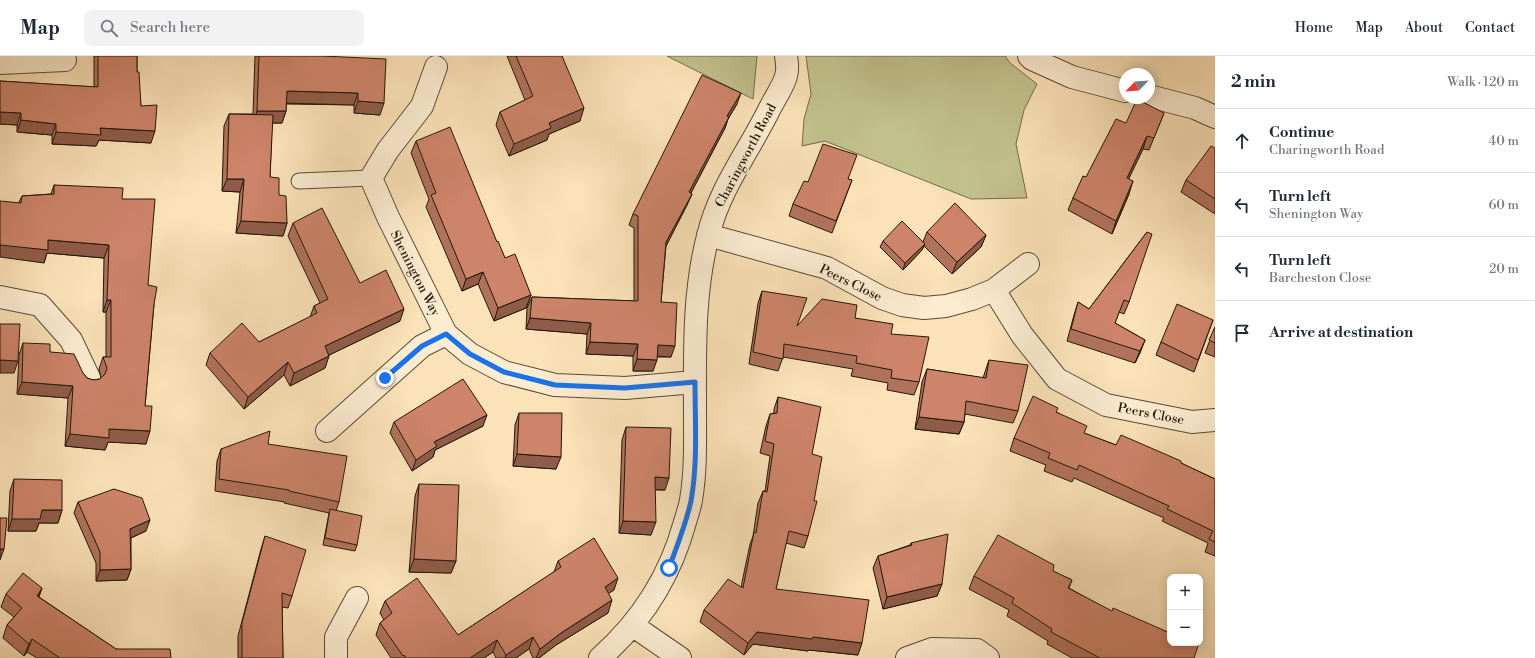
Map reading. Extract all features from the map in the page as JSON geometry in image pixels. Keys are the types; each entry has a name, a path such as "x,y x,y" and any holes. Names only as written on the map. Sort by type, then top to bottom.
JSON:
{"street":[{"name":"Charingworth Road","path":"600,658 632,625 653,597 669,568 681,536 691,501 695,460 696,314 701,266 708,235 721,197 759,131 787,75 786,56"},
{"path":"1029,56 1032,59 1072,77 1119,89"},
{"path":"0,63 65,60"},
{"path":"371,178 388,150 422,106 436,67"},
{"path":"1155,98 1195,108 1215,116"},
{"name":"Shenington Way","path":"371,178 391,223 446,334 470,354 504,372 555,385 625,388 695,382"},
{"name":"Peers Close","path":"708,235 827,268 882,298 902,305 924,308 946,306 972,299 994,290 1028,264"},
{"name":"Peers Close","path":"994,290 1022,335 1057,379 1106,405 1192,422 1215,420"},
{"path":"0,297 40,305 71,340 90,380"},
{"path":"327,431 422,346 446,334"},
{"path":"336,658 336,637 357,598"},
{"path":"632,625 680,658"},
{"path":"907,658 932,649 977,650 988,658"}],"lane":[{"path":"299,181 371,178"}],"green space":[{"path":"667,56 757,56 753,99"},
{"path":"806,56 1005,56 1010,63 1037,84 1024,110 1016,144 1027,198 971,199 825,141 802,146 804,119 811,94"}],"building":[{"path":"98,56 137,56 137,72 139,72 141,106 157,105 155,131 100,128 101,135 56,132 56,124 21,120 21,113 0,112 0,81 98,87"},
{"path":"259,56 322,56 386,59 384,103 358,101 358,93 287,91 286,111 257,111"},
{"path":"516,56 562,56 584,108 549,123 551,128 514,144 500,112 533,96"},
{"path":"702,75 741,93 727,116 729,117 689,192 692,194 666,242 661,302 677,303 675,346 658,345 657,360 637,359 638,344 590,342 591,323 530,318 532,297 638,301 638,216 633,214"},
{"path":"1135,104 1147,104 1164,113 1154,138 1147,136 1127,178 1133,181 1116,221 1073,198 1083,176 1086,177 1116,119 1126,123"},
{"path":"229,114 273,115 270,177 279,178 279,195 286,196 287,223 241,221 244,179 227,179"},
{"path":"450,127 497,242 498,241 505,258 515,254 531,295 498,308 483,272 466,279 431,195 436,193 416,141"},
{"path":"823,144 857,155 848,179 852,180 836,221 793,204 804,181 808,182"},
{"path":"1211,146 1215,148 1215,199 1186,180"},
{"path":"54,185 123,188 122,199 155,199 148,285 157,287 154,304 145,406 152,406 150,431 109,429 109,438 70,434 73,386 22,382 23,343 50,344 50,352 74,354 83,373 87,378 93,380 100,379 105,374 107,368 103,357 111,357 111,300 107,300 109,245 48,240 48,250 0,245 0,201 21,203 22,196 54,194"},
{"path":"955,203 986,235 957,262 927,232"},
{"path":"322,208 360,283 386,270 404,309 325,346 329,356 294,373 288,362 248,397 210,353 242,323 259,342 317,313 314,306 328,299 293,223"},
{"path":"902,221 925,244 905,263 883,241"},
{"path":"1147,232 1152,234 1129,302 1124,300 1115,323 1145,340 1140,351 1071,329 1078,302 1089,309"},
{"path":"762,291 807,298 797,326 822,299 857,305 855,318 893,324 891,334 929,337 919,382 891,378 892,370 856,363 857,356 784,344 783,359 753,352"},
{"path":"1177,304 1213,320 1198,360 1161,342"},
{"path":"0,324 20,324 18,361 0,360"},
{"path":"1215,327 1215,343 1209,340"},
{"path":"989,360 1028,365 1018,411 966,401 964,422 919,417 927,369 986,378"},
{"path":"463,379 487,415 434,442 437,446 416,460 394,422"},
{"path":"1033,396 1058,408 1056,412 1087,426 1084,433 1116,445 1121,435 1181,461 1181,463 1215,479 1215,542 1209,539 1213,531 1167,509 1169,506 1079,465 1077,470 1048,458 1050,453 1014,438"},
{"path":"778,397 821,407 812,454 822,457 814,501 817,501 808,536 789,531 776,589 869,600 862,643 813,637 812,639 757,632 748,643 704,610 728,579 743,588 754,532 756,533 763,491 767,492 774,444 765,441 770,414 777,413"},
{"path":"519,413 562,413 561,457 517,454"},
{"path":"626,427 671,428 669,478 655,477 656,522 623,521"},
{"path":"270,431 268,444 347,456 339,502 289,490 219,479 221,449"},
{"path":"14,479 62,480 62,510 42,510 40,519 12,519"},
{"path":"419,484 459,485 456,561 414,559"},
{"path":"114,489 142,498 150,520 130,529 131,569 100,570 100,552 78,502"},
{"path":"330,509 362,516 357,545 325,538"},
{"path":"0,518 7,518 4,549 0,549"},
{"path":"948,534 942,584 887,597 878,556 912,545 911,543"},
{"path":"998,535 1054,565 1053,571 1072,580 1068,588 1112,611 1113,608 1167,632 1167,646 1198,646 1194,658 1100,658 1051,632 1052,629 1012,603 1014,598 974,576"},
{"path":"265,536 306,550 292,596 282,593 283,658 242,658 242,623"},
{"path":"594,538 618,578 605,587 612,600 561,633 540,649 533,637 506,655 497,640 470,658 406,658 404,655 403,656 380,623 392,613 385,601 417,578 458,635 561,567 558,561"},
{"path":"23,573 42,588 37,596 116,649 170,649 171,658 60,658 32,639 29,644 7,625 22,608 6,594"}],"route":[{"path":"385,378 422,346 446,334 470,354 504,372 555,385 625,388 695,382 695,460 691,501 681,536 669,568"}]}
